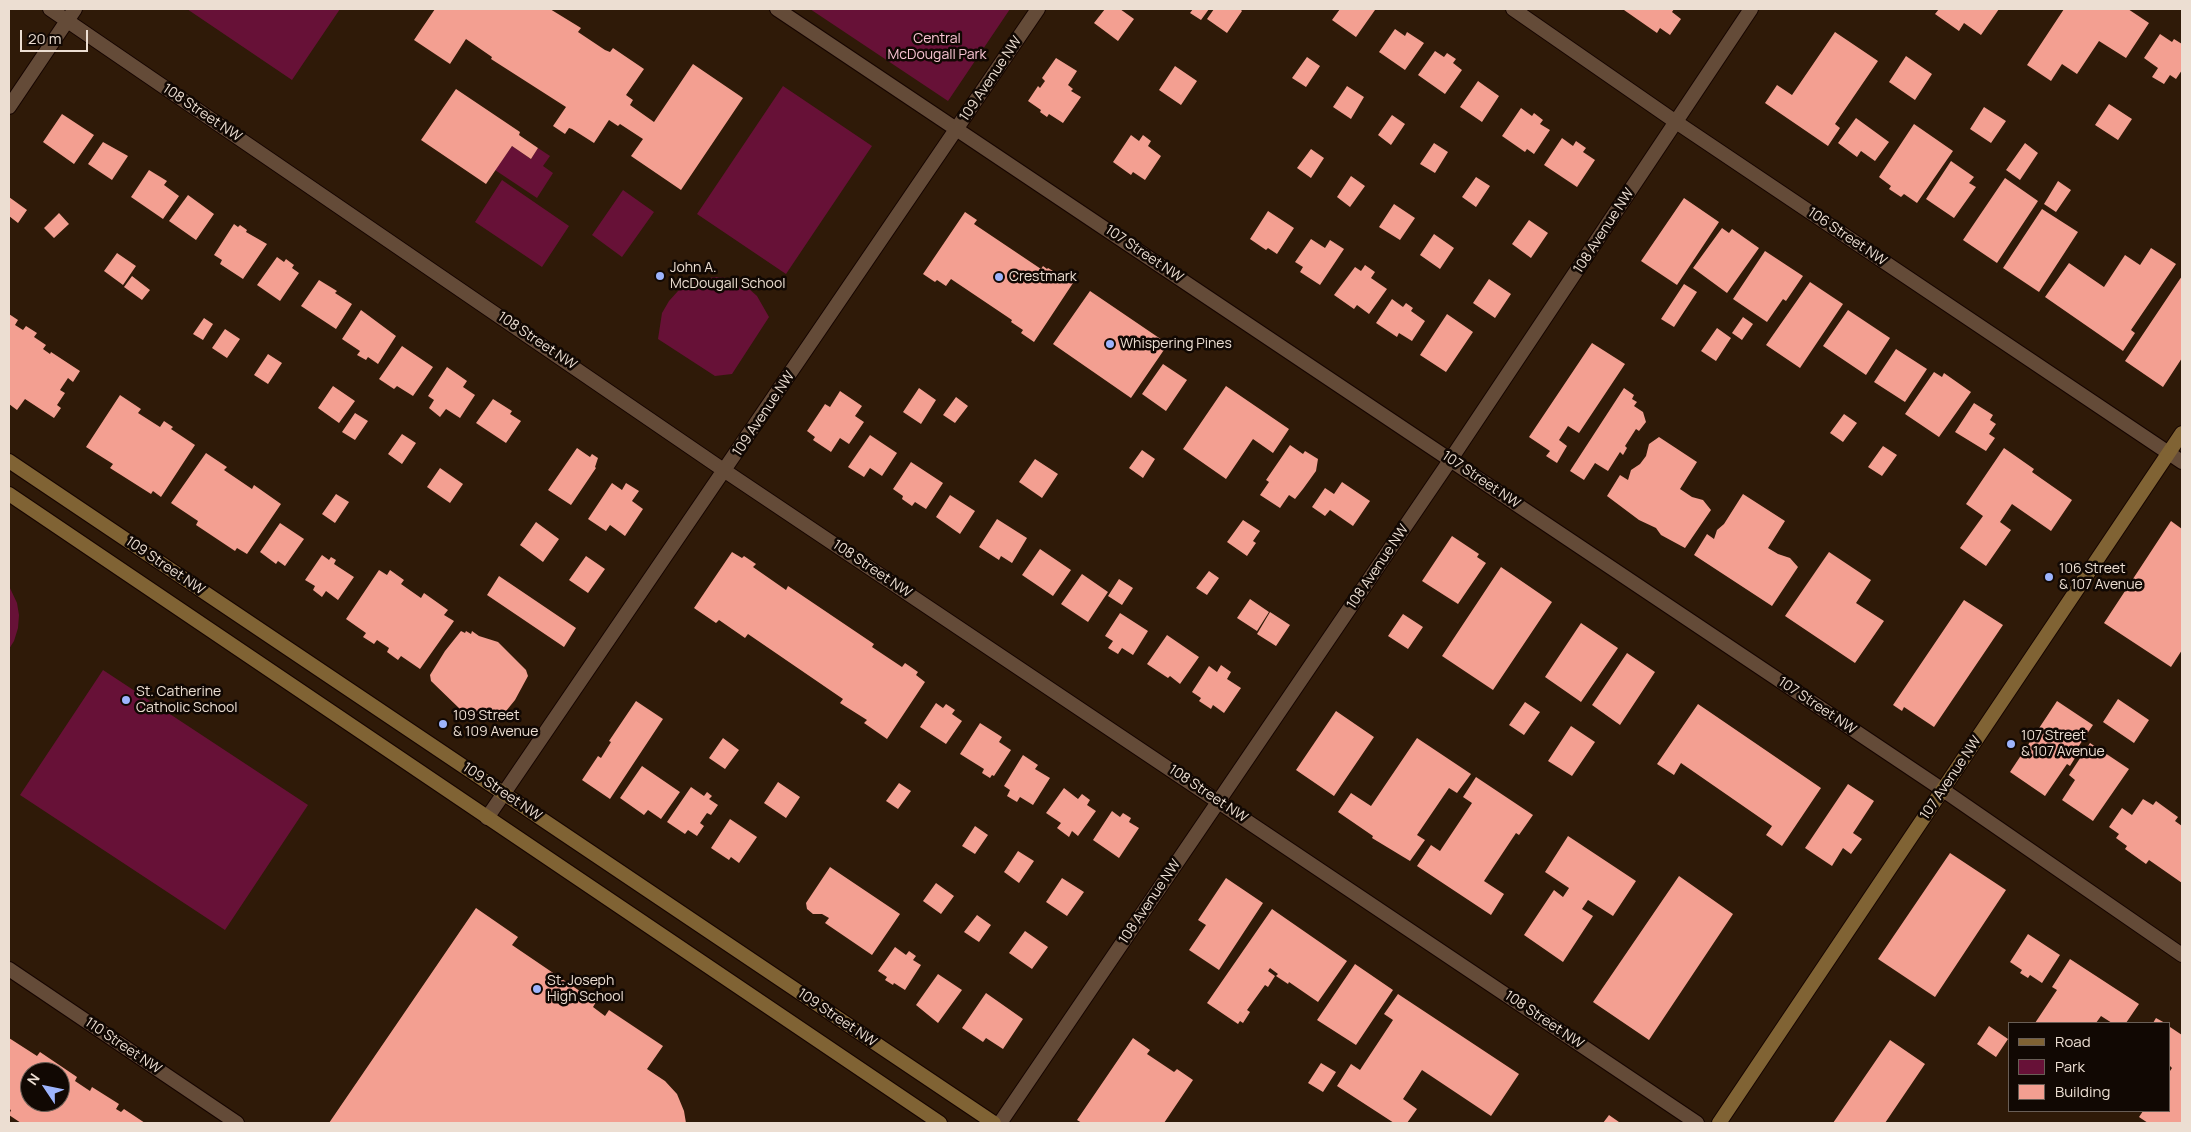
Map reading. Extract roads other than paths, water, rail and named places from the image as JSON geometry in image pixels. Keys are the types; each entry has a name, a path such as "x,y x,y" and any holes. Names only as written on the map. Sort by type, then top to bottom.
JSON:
{"main road":[{"name":"107 Avenue NW","path":"1718,1123 2182,433"},
{"name":"109 Street NW","path":"9,461 994,1123"},
{"name":"109 Street NW","path":"9,494 940,1123"}],"street":[{"name":"108 Street NW","path":"50,9 72,14 725,470 1697,1123"},
{"name":"107 Street NW","path":"776,9 1943,790 2182,955"},
{"name":"109 Avenue NW","path":"487,818 1038,9"},
{"name":"106 Street NW","path":"1513,9 1676,122 2182,462"},
{"name":"108 Avenue NW","path":"1000,1123 1451,459 1751,9"},
{"path":"9,107 72,14"},
{"name":"110 Street NW","path":"9,969 237,1123"}],"place":[{"name":"John A. McDougall School","path":"660,276"},
{"name":"Crestmark","path":"999,277"},
{"name":"Whispering Pines","path":"1110,344"},
{"name":"106 Street & 107 Avenue","path":"2049,577"},
{"name":"St. Catherine Catholic School","path":"126,700"},
{"name":"109 Street & 109 Avenue","path":"443,724"},
{"name":"107 Street & 107 Avenue","path":"2011,744"},
{"name":"St. Joseph High School","path":"537,989"}],"park label":[{"name":"Central McDougall Park","path":"937,48"}]}
